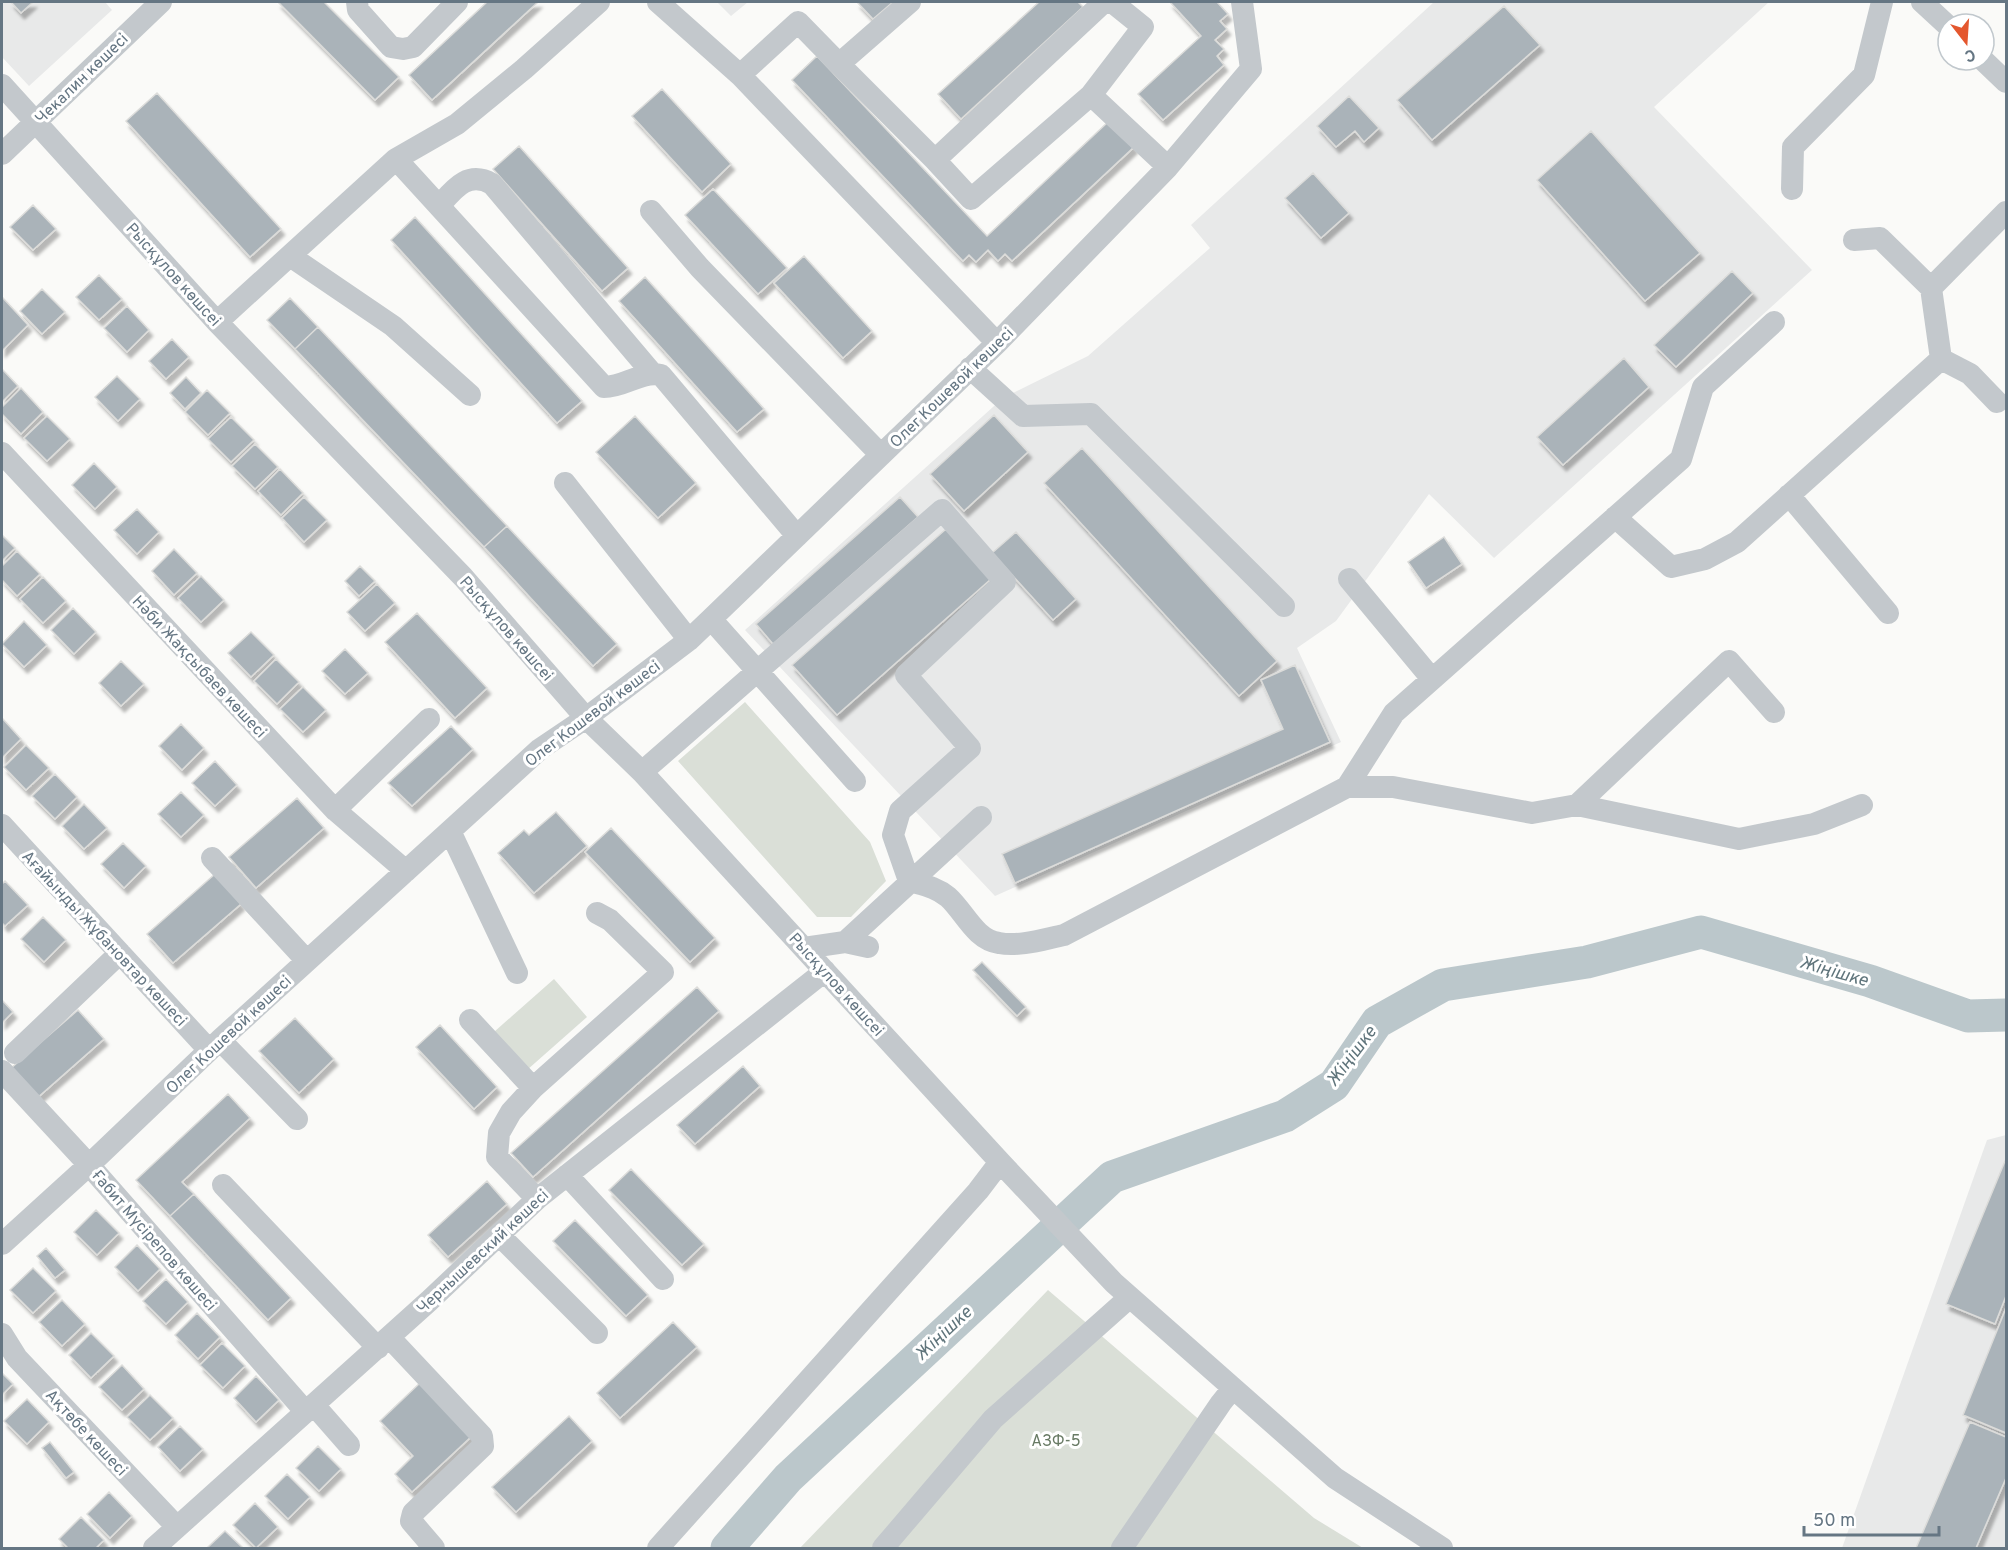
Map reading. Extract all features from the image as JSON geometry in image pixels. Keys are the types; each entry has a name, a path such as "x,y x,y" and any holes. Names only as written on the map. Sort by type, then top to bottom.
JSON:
{"street":[{"name":"Чекалин көшесі","path":"2,154 161,2"},
{"path":"357,2 358,10 391,47 403,49 413,47 457,2"},
{"path":"217,322 396,159 457,124 600,2"},
{"path":"658,2 740,75 997,343"},
{"path":"839,64 910,2"},
{"path":"934,160 1104,2"},
{"path":"740,75 798,22 971,199 1091,95 1143,27 1112,2"},
{"name":"Олег Кошевой көшесі","path":"2,1244 215,1045 540,749 586,718 689,640 997,343 1168,168 1251,69 1242,2"},
{"path":"1792,189 1793,147 1864,75 1882,2"},
{"path":"1922,2 1936,15"},
{"name":"Рысқұлов көшсеі","path":"2,85 217,322 463,577 586,718 642,772 1005,1168 1122,1290 1335,1478 1442,1548"},
{"path":"1091,95 1168,168"},
{"path":"396,159 604,387 614,387 640,375 652,373 661,375 797,536"},
{"path":"439,206 454,188 468,180 482,178 492,184 652,373"},
{"path":"651,211 700,268 881,455"},
{"path":"1931,288 2007,212"},
{"path":"1854,240 1880,238 1931,288 1941,359"},
{"path":"290,256 393,326 470,395"},
{"path":"1347,787 1394,713 1681,459 1703,387 1774,322"},
{"path":"1941,359 1970,374 1997,402"},
{"path":"1615,517 1671,567 1705,559 1737,542 1941,359"},
{"path":"970,368 1023,416 1091,414 1284,606"},
{"name":"Нәби Жақсыбаев көшесі","path":"2,453 335,810 406,871"},
{"path":"566,483 689,640"},
{"path":"1790,495 1888,613"},
{"path":"642,772 942,510 1005,582 906,675 970,748 900,811 893,835 909,881"},
{"path":"1349,579 1432,679"},
{"path":"711,620 855,781"},
{"path":"1577,805 1729,661 1774,712"},
{"path":"335,810 429,719"},
{"path":"909,881 932,887 948,897 976,931 998,944 1030,942 1064,934 1347,787 1393,787 1532,813 1577,805 1739,840 1814,824 1862,805"},
{"path":"845,942 981,817"},
{"name":"Ағайынды Жұбановтар көшесі","path":"2,825 120,953 215,1045 297,1119"},
{"path":"450,831 517,973"},
{"path":"212,858 307,961"},
{"path":"537,1199 497,1157 499,1133 511,1112 533,1088 663,972 610,920 597,912"},
{"path":"804,948 845,942 868,947"},
{"path":"15,1053 120,953"},
{"name":"Чернышевский көшесі","path":"154,1548 383,1342 537,1199 825,971"},
{"path":"470,1020 533,1088"},
{"name":"Ғабит Мүсірепов көшесі","path":"2,1071 310,1408 350,1444"},
{"path":"658,1548 978,1191 1005,1168"},
{"path":"567,1175 663,1279"},
{"path":"224,1185 482,1436 483,1446 413,1513 411,1521 434,1548"},
{"path":"499,1235 597,1333"},
{"path":"883,1548 993,1419 1122,1290"},
{"name":"Ақтөбе көшесі","path":"2,1334 17,1358 177,1527"},
{"path":"1122,1548 1233,1388"}],"shaded area":[{"path":"2,2 105,2 112,10 29,86 2,57"},
{"path":"717,2 748,2 731,16"},
{"path":"1434,2 1769,2 1654,107 1812,270 1494,558 1429,494 1336,621 1297,648 1341,742 995,896 745,630 1003,398 1088,356 1210,248 1191,225"},
{"path":"2006,1135 2006,1548 1842,1548 1987,1140"}],"green space":[{"path":"745,702 870,842 886,881 851,917 817,917 678,761"},
{"path":"554,979 587,1017 527,1070 494,1032"},
{"name":"АЗФ-5","path":"1048,1290 1314,1518 1363,1548 800,1548"}],"building":[{"path":"11,2 33,2 21,13"},
{"path":"278,2 324,2 399,77 375,100"},
{"path":"487,2 538,2 432,100 409,75"},
{"path":"857,2 893,2 873,19"},
{"path":"1039,2 1078,2 1083,7 961,119 938,94"},
{"path":"1170,2 1217,2 1228,14 1220,21 1227,29 1215,40 1224,49 1217,56 1224,65 1163,120 1138,94 1201,36"},
{"path":"1504,6 1540,45 1432,140 1397,100"},
{"path":"817,56 987,236 1109,121 1134,147 1012,261 1005,254 998,261 988,250 976,262 969,255 963,261 792,80"},
{"path":"662,89 731,164 702,192 632,116"},
{"path":"157,93 281,229 250,257 126,121"},
{"path":"1349,96 1379,128 1364,142 1355,131 1336,147 1317,126"},
{"path":"1591,131 1700,253 1645,301 1537,180"},
{"path":"519,146 628,268 602,291 493,169"},
{"path":"1313,173 1349,213 1321,238 1285,198"},
{"path":"713,189 787,268 758,294 685,215"},
{"path":"33,205 56,229 33,250 10,227"},
{"path":"415,217 582,401 557,423 391,240"},
{"path":"804,256 872,331 843,358 774,283"},
{"path":"1732,271 1753,293 1676,367 1654,345"},
{"path":"99,275 122,299 99,320 76,297"},
{"path":"645,277 764,409 737,432 619,301"},
{"path":"42,289 65,312 42,334 20,311"},
{"path":"2,297 28,325 2,351"},
{"path":"290,298 318,327 295,349 267,320"},
{"path":"127,306 149,330 127,352 104,328"},
{"path":"318,327 507,526 484,547 295,349"},
{"path":"172,339 189,357 166,379 149,361"},
{"path":"1624,358 1649,387 1563,465 1537,437"},
{"path":"2,369 18,386 2,402"},
{"path":"117,376 140,399 118,421 95,397"},
{"path":"186,377 201,393 185,409 170,393"},
{"path":"21,388 43,412 21,434 2,414 2,407"},
{"path":"207,390 230,413 208,435 185,412"},
{"path":"994,415 1028,452 964,511 930,474"},
{"path":"47,416 70,439 47,461 24,438"},
{"path":"635,416 696,483 658,518 596,452"},
{"path":"231,417 254,440 231,462 208,439"},
{"path":"255,444 278,467 255,489 232,466"},
{"path":"1082,448 1277,661 1239,696 1044,483"},
{"path":"94,463 117,487 95,509 72,485"},
{"path":"280,469 303,493 281,515 258,491"},
{"path":"304,497 327,520 304,542 282,518"},
{"path":"900,497 918,517 773,644 756,624"},
{"path":"137,509 159,532 137,554 114,530"},
{"path":"507,526 617,644 593,666 484,547"},
{"path":"946,529 991,579 837,715 792,665"},
{"path":"1016,532 1076,599 1053,620 992,553"},
{"path":"2,535 15,548 2,561"},
{"path":"1444,537 1462,564 1426,588 1408,562"},
{"path":"174,549 197,573 174,595 152,571"},
{"path":"17,551 40,574 17,596 2,580 2,566"},
{"path":"360,566 375,581 359,596 345,581"},
{"path":"201,576 224,600 201,622 178,598"},
{"path":"43,577 66,601 43,623 20,599"},
{"path":"377,584 395,603 365,631 347,612"},
{"path":"73,608 96,632 74,654 51,630"},
{"path":"417,613 487,688 455,718 385,642"},
{"path":"24,621 47,645 24,667 2,644"},
{"path":"251,632 274,655 251,677 228,653"},
{"path":"345,649 368,673 345,694 322,671"},
{"path":"276,659 299,682 277,704 254,681"},
{"path":"121,661 144,684 121,706 99,683"},
{"path":"1295,665 1330,742 1015,883 1002,854 1283,729 1261,680"},
{"path":"303,687 326,710 303,732 280,709"},
{"path":"2,718 21,739 2,758"},
{"path":"181,724 204,748 182,770 159,746"},
{"path":"451,726 473,749 412,806 388,783"},
{"path":"26,745 49,768 26,790 4,767"},
{"path":"215,761 237,785 215,806 192,783"},
{"path":"55,774 77,797 55,819 32,796"},
{"path":"181,792 204,815 181,837 158,814"},
{"path":"297,798 324,828 256,888 229,857"},
{"path":"84,804 107,828 84,849 62,826"},
{"path":"556,812 587,846 534,893 498,853 524,830 529,835"},
{"path":"611,828 715,938 690,962 585,852"},
{"path":"123,843 146,866 124,888 101,864"},
{"path":"215,874 241,904 173,963 147,934"},
{"path":"5,881 28,905 5,926 2,923 2,884"},
{"path":"43,917 66,940 44,962 21,939"},
{"path":"982,962 1026,1007 1017,1016 973,970"},
{"path":"697,987 719,1011 533,1177 511,1153"},
{"path":"2,1000 13,1012 2,1023"},
{"path":"78,1010 104,1039 36,1099 10,1069"},
{"path":"295,1018 334,1059 299,1093 259,1051"},
{"path":"440,1025 497,1087 474,1109 416,1047"},
{"path":"743,1066 760,1086 695,1144 677,1125"},
{"path":"228,1094 250,1118 182,1182 194,1194 170,1216 136,1180"},
{"path":"2005,1161 2006,1296 1995,1324 1946,1304"},
{"path":"631,1169 704,1244 682,1265 609,1190"},
{"path":"487,1181 507,1204 448,1257 428,1235"},
{"path":"194,1194 291,1298 268,1320 170,1216"},
{"path":"96,1210 119,1233 97,1255 74,1232"},
{"path":"575,1220 648,1295 626,1316 553,1241"},
{"path":"137,1245 160,1269 138,1291 115,1267"},
{"path":"46,1248 65,1270 55,1278 37,1256"},
{"path":"33,1268 56,1291 33,1313 10,1290"},
{"path":"166,1279 188,1302 166,1324 143,1301"},
{"path":"62,1300 85,1324 62,1346 39,1322"},
{"path":"2006,1308 2006,1433 1963,1415"},
{"path":"197,1313 220,1337 198,1359 175,1335"},
{"path":"673,1322 697,1347 620,1418 597,1393"},
{"path":"91,1333 114,1356 91,1378 69,1355"},
{"path":"222,1343 245,1366 223,1388 200,1365"},
{"path":"122,1365 144,1389 122,1410 99,1387"},
{"path":"2,1373 13,1384 2,1395"},
{"path":"256,1376 279,1400 256,1422 234,1398"},
{"path":"422,1381 473,1435 412,1492 395,1474 413,1456 380,1421"},
{"path":"150,1395 173,1418 150,1440 127,1417"},
{"path":"27,1399 49,1422 27,1444 4,1421"},
{"path":"569,1416 592,1441 516,1512 492,1487"},
{"path":"1970,1422 2006,1437 2006,1478 1976,1548 1916,1548"},
{"path":"180,1426 203,1449 180,1471 158,1447"},
{"path":"50,1442 74,1472 66,1478 42,1448"},
{"path":"318,1446 341,1469 319,1491 296,1468"},
{"path":"287,1474 310,1497 288,1519 265,1496"},
{"path":"109,1492 132,1516 110,1538 87,1514"},
{"path":"255,1503 278,1527 256,1548 233,1525"},
{"path":"81,1517 104,1540 96,1548 68,1548 59,1539"},
{"path":"225,1531 243,1548 207,1548"}],"waterway":[{"name":"Жіңішке","path":"727,1548 788,1478 1112,1177 1285,1116 1334,1085 1377,1022 1443,985 1587,962 1701,932 1870,981 1968,1016 2006,1015"}]}
